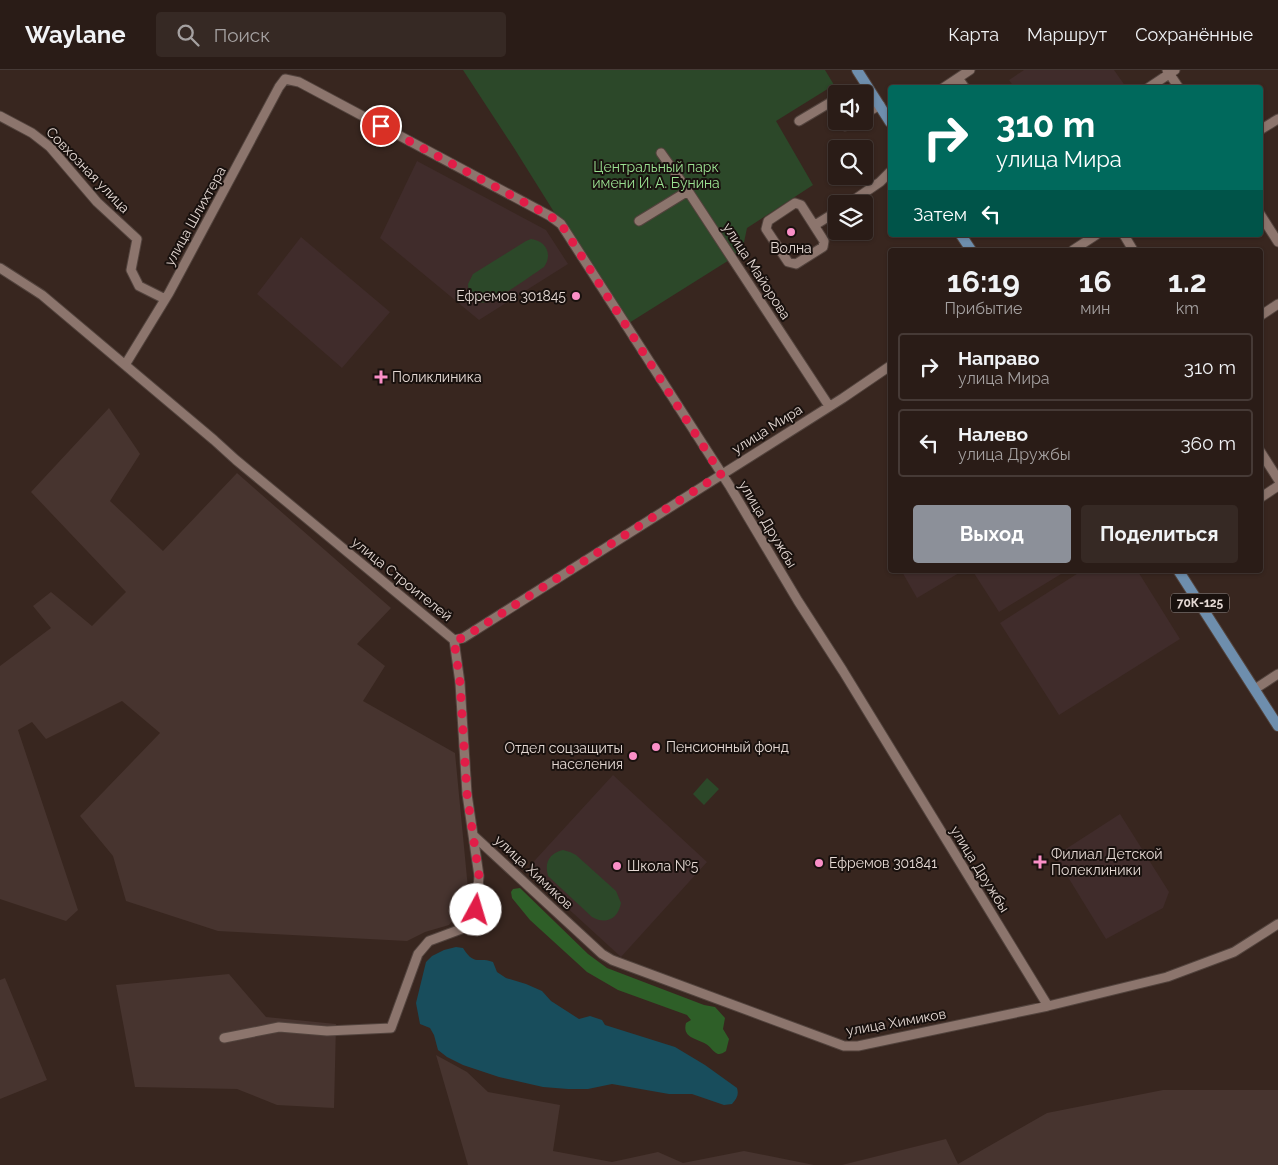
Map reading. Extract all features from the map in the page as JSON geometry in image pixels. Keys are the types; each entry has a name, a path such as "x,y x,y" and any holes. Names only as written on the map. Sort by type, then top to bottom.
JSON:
{"main road":[{"path":"857,70 888,118"},
{"path":"962,237 970,248"},
{"name":"70К-125","path":"1180,573 1278,726"}],"street":[{"path":"948,85 970,70"},
{"path":"1152,85 1170,71 1177,85"},
{"path":"958,78 963,85"},
{"name":"улица Шлихтера","path":"125,365 165,299 279,86 285,79"},
{"name":"улица Дружбы","path":"285,79 299,82 550,216 561,224 721,474 1048,1006"},
{"path":"799,121 828,104"},
{"path":"873,109 880,105"},
{"name":"Совхозная улица","path":"0,116 32,133 50,147 97,202 136,239 131,270 139,286 165,299"},
{"path":"1263,128 1278,119"},
{"name":"улица Майорова","path":"661,153 829,406"},
{"path":"861,195 888,174"},
{"path":"639,221 688,191"},
{"path":"795,204 801,205 815,225 824,241 823,247 796,264 788,262 766,229 768,221 795,204"},
{"path":"815,225 828,217"},
{"path":"1263,219 1278,242"},
{"path":"1076,248 1093,237"},
{"path":"1125,237 1132,248"},
{"name":"улица Строителей","path":"0,268 42,295 236,460 454,640 460,683 467,794 479,876 476,910 464,928 429,941 418,954 391,1028 327,1032 279,1027 224,1038"},
{"path":"1263,314 1278,304"},
{"name":"улица Мира","path":"454,640 463,638 888,367"},
{"path":"1263,456 1278,479"},
{"path":"1263,496 1278,486"},
{"path":"1255,689 1278,674"},
{"name":"улица Химиков","path":"474,836 602,954 612,960 844,1046 858,1046 1048,1006 1175,974 1234,952 1278,924"}],"shaded area":[{"path":"1024,70 1114,70 1125,85 1013,85 1009,80"},
{"path":"417,161 546,230 568,264 479,320 380,238"},
{"path":"301,237 390,312 342,368 257,294"},
{"path":"109,408 140,454 110,501 163,551 237,473 391,608 357,644 385,666 363,701 455,753 469,899 449,925 425,932 407,941 218,931 126,901 113,856 80,816 160,733 122,701 46,739 32,722 18,730 78,910 66,921 0,899 0,666 51,628 33,606 51,592 92,626 126,592 31,492"},
{"path":"903,573 959,573 917,598"},
{"path":"974,573 1061,574 999,612"},
{"path":"1078,573 1139,573 1180,639 1059,715 1000,623"},
{"name":"Школа №5","path":"613,775 707,862 621,957 526,870"},
{"path":"1120,814 1169,892 1163,908 1106,939 1055,856"},
{"path":"229,974 266,1017 336,1024 334,1108 277,1105 237,1089 135,1087 116,985"},
{"path":"5,978 47,1080 0,1099 0,980"},
{"path":"436,1055 467,1072 488,1092 560,1105 553,1151 612,1162 658,1152 683,1163 744,1151 814,1165 468,1165"},
{"path":"1163,1090 1278,1090 1278,1165 842,1165 946,1139 958,1164 1047,1113"}],"green space":[{"name":"Центральный парк имени И. А. Бунина","path":"463,70 825,70 834,85 828,85 828,89 776,121 813,185 747,228 742,252 629,323 599,284"},
{"path":"531,239 541,242 548,253 547,262 544,267 492,300 483,303 476,301 469,292 468,284 473,274"},
{"path":"707,778 719,789 704,805 693,794"},
{"path":"563,850 576,855 616,891 621,903 614,917 602,920 592,917 548,876 547,866 549,859 558,851"},
{"path":"520,888 588,954 607,968 704,1005 715,1007 725,1018 723,1029 729,1039 726,1051 718,1054 708,1045 688,1035 685,1028 686,1023 691,1020 687,1015 618,990 587,972 530,920 512,898 511,892 513,889"}],"water":[{"path":"456,947 463,948 474,959 493,962 497,972 506,978 542,991 551,1001 579,1019 590,1016 602,1020 605,1025 675,1047 705,1065 737,1088 736,1098 732,1104 724,1105 692,1094 669,1094 612,1084 588,1089 543,1087 499,1077 463,1065 447,1057 438,1050 430,1028 420,1024 416,1003 426,962 432,956 444,950"}],"place":[{"name":"Волна","path":"791,232"},
{"name":"Ефремов 301845","path":"576,296"},
{"name":"Поликлиника","path":"381,377"},
{"name":"Пенсионный фонд","path":"656,747"},
{"name":"Отдел соцзащиты населения","path":"633,756"},
{"name":"Филиал Детской Полеклиники","path":"1040,862"},
{"name":"Ефремов 301841","path":"819,863"},
{"name":"Школа №5","path":"617,866"}],"route":[{"path":"381,126 550,216 561,224 721,474 463,638 454,640 460,683 467,794 479,876 476,910"}]}
